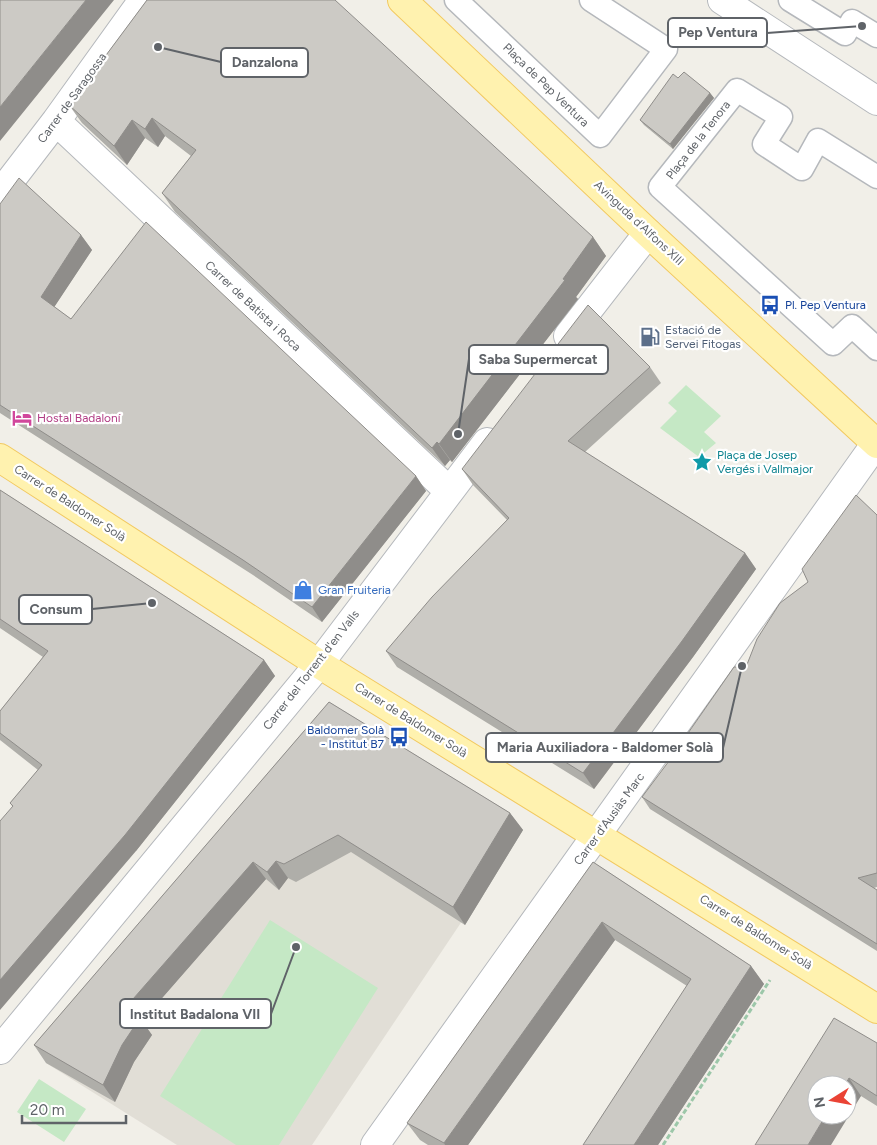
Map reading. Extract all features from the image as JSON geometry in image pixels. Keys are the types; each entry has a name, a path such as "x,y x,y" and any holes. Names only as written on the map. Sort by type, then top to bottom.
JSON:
{"main road":[{"name":"Avinguda d'Alfons XIII","path":"402,0 648,233 877,443"},
{"name":"Carrer de Baldomer Solà","path":"0,458 319,664 877,1008"}],"street":[{"name":"Carrer de Saragossa","path":"0,194 56,121 143,0"},
{"name":"Plaça de Pep Ventura","path":"456,0 600,136 666,49 592,0"},
{"path":"722,0 877,101"},
{"path":"790,0 845,34 852,20 877,36"},
{"name":"Plaça de la Tenora","path":"877,176 818,140 802,169 764,144 781,117 737,90 660,187 833,344 852,326 877,349"},
{"name":"Carrer de Batista i Roca","path":"56,121 449,490"},
{"path":"552,356 648,233"},
{"name":"Carrer del Torrent d'en Valls","path":"0,1050 319,664 504,419"},
{"name":"Carrer d'Ausiàs Marc","path":"375,1145 877,443"}],"path":[{"path":"663,1145 771,978"}],"shaded area":[{"path":"341,720 523,830 312,1145 177,1145 46,1063"}],"green space":[{"path":"686,385 721,416 704,432 716,443 699,457 660,428 677,411 668,403"},
{"path":"270,920 378,988 279,1145 236,1145 160,1096"},
{"path":"39,1079 86,1109 64,1142 17,1112"}],"building":[{"path":"0,0 86,0 0,107"},
{"path":"147,0 335,0 593,237 563,279 565,280 439,444 437,442 432,448 162,193 196,150 152,118 145,129 132,120 114,146 69,105"},
{"path":"684,72 710,93 670,144 640,120 673,74 678,78"},
{"path":"19,178 81,235 41,297 71,319 146,222 416,476 312,607 243,560 0,405 0,204"},
{"path":"588,305 650,367 568,441 745,553 583,773 386,651 432,597 509,518 462,469"},
{"path":"0,490 264,660 125,835 0,980 0,821 13,806 10,803 42,765 0,733 0,711 48,651 0,619"},
{"path":"856,495 877,515 877,873 858,878 877,890 877,944 642,797 687,737 734,667 746,667 757,639 780,603 808,582 802,569"},
{"path":"329,702 510,813 453,907 338,835 284,864 276,861 267,872 253,862 126,1007 140,1018 122,1045 103,1085 34,1045"},
{"path":"593,862 751,966 634,1145 583,1145 691,979 602,922 444,1143 407,1123"},
{"path":"834,1018 877,1043 877,1096 857,1083 857,1075 807,1075 807,1125 820,1125 808,1145 755,1145"}],"place":[{"name":"Pep Ventura","path":"862,26"},
{"name":"Danzalona","path":"158,47"},
{"name":"Pl. Pep Ventura","path":"770,305"},
{"name":"Estació de Servei Fitogas","path":"650,337"},
{"name":"Hostal Badaloní","path":"22,418"},
{"name":"Saba Supermercat","path":"458,434"},
{"name":"Plaça de Josep Vergés i Vallmajor","path":"702,462"},
{"name":"Gran Fruiteria","path":"303,590"},
{"name":"Consum","path":"152,603"},
{"name":"Maria Auxiliadora - Baldomer Solà","path":"742,666"},
{"name":"Baldomer Solà - Institut B7","path":"399,737"},
{"name":"Institut Badalona VII","path":"296,947"}]}
